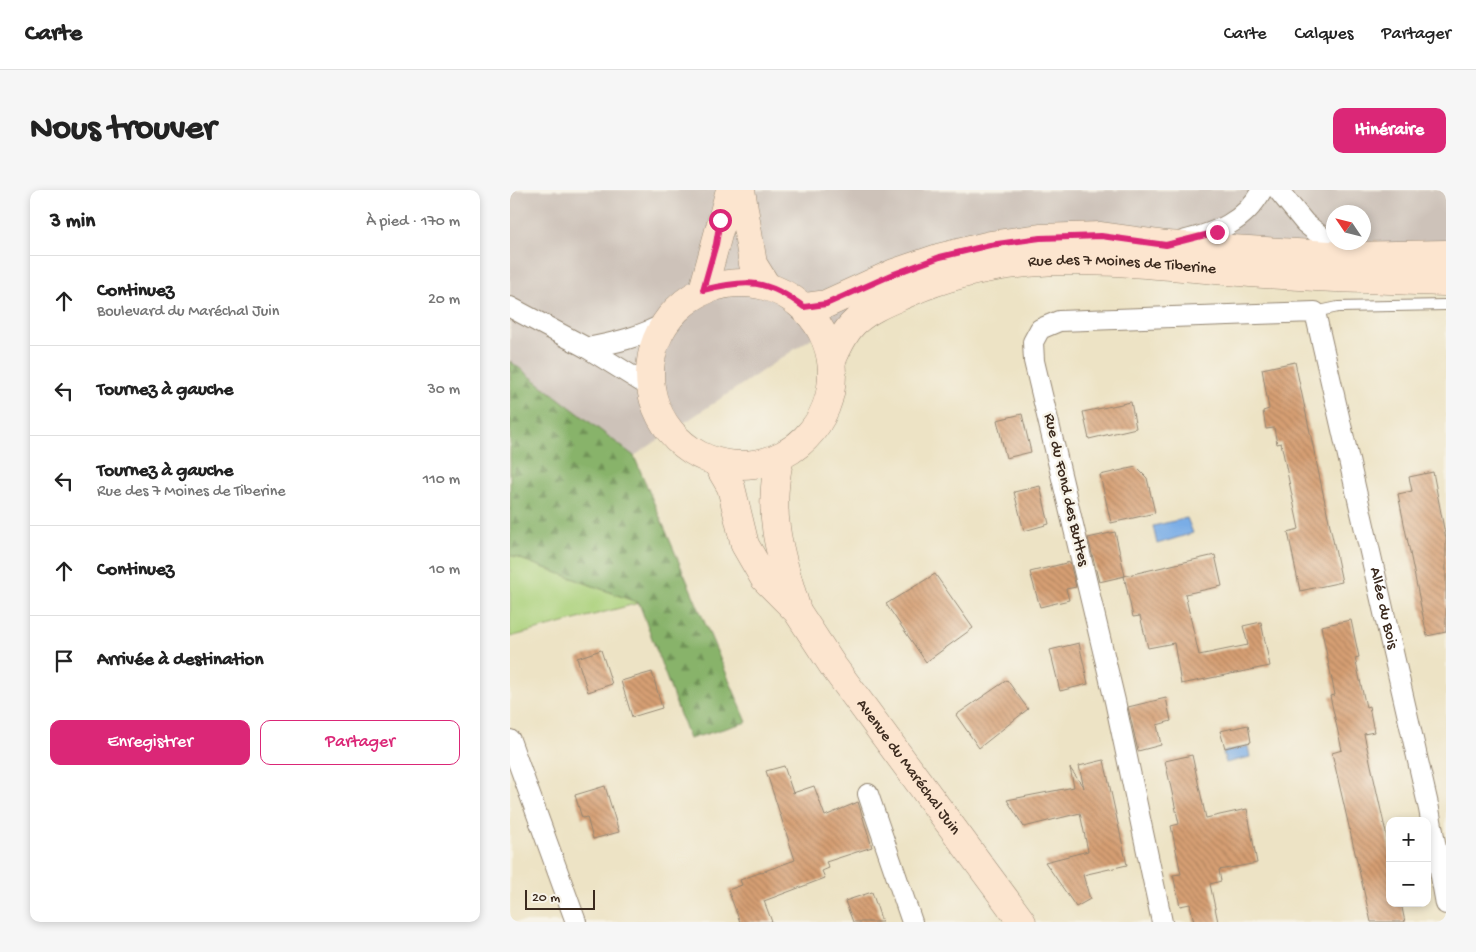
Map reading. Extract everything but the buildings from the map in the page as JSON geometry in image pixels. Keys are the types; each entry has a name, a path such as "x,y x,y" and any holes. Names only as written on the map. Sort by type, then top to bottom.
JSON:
{"main road":[{"path":"703,290 730,190"},
{"path":"741,190 753,264 766,285"},
{"name":"Rue des 7 Moines de Tiberine","path":"804,307 826,304 904,270 940,257 990,245 1040,238 1101,236 1166,245 1346,256 1446,254"},
{"name":"Rue des 7 Moines de Tiberine","path":"832,360 843,337 856,322 878,306 929,283 990,268 1040,260 1093,260 1250,273 1446,282"},
{"path":"734,282 766,285 786,294 804,307 823,331 832,360 832,389 822,417 804,440 780,457 759,464 738,466 717,463 692,452 672,435 658,412 650,387 650,364 655,343 664,323 682,304 703,290 734,282"},
{"name":"Avenue du Maréchal Juin","path":"780,457 774,480 773,516 778,550 797,611"},
{"name":"Avenue du Maréchal Juin","path":"717,463 731,487 745,545 764,578 797,611 833,666 1022,922"}],"street":[{"path":"1166,245 1217,232 1243,215 1262,190"},
{"path":"1278,190 1305,223 1346,256"},
{"path":"510,307 587,348 650,387"},
{"name":"Allée du Bois","path":"1315,312 1427,799 1446,904"},
{"name":"Rue du Fond des Buttes","path":"1162,922 1115,701 1034,361 1033,342 1040,328 1059,321 1315,312"},
{"path":"587,348 612,344 652,330 664,323"},
{"path":"510,740 576,922"},
{"path":"868,794 912,922"}],"lane":[{"path":"1315,312 1338,307 1446,305"}],"shaded area":[{"path":"510,190 1446,190 1446,265 1079,248 887,288 634,456 510,361"}],"green space":[{"path":"510,361 634,456 747,722 689,739 639,603 510,555"},
{"path":"510,555 639,603 510,637"}],"water":[{"path":"1187,518 1193,533 1157,544 1153,526"},
{"path":"1248,746 1250,757 1226,763 1223,752"}],"route":[{"path":"720,220 716,244 703,290 734,282 766,285 786,294 804,307 826,304 853,294 894,274 940,257 990,245 1040,238 1101,236 1166,245 1217,232"}]}
